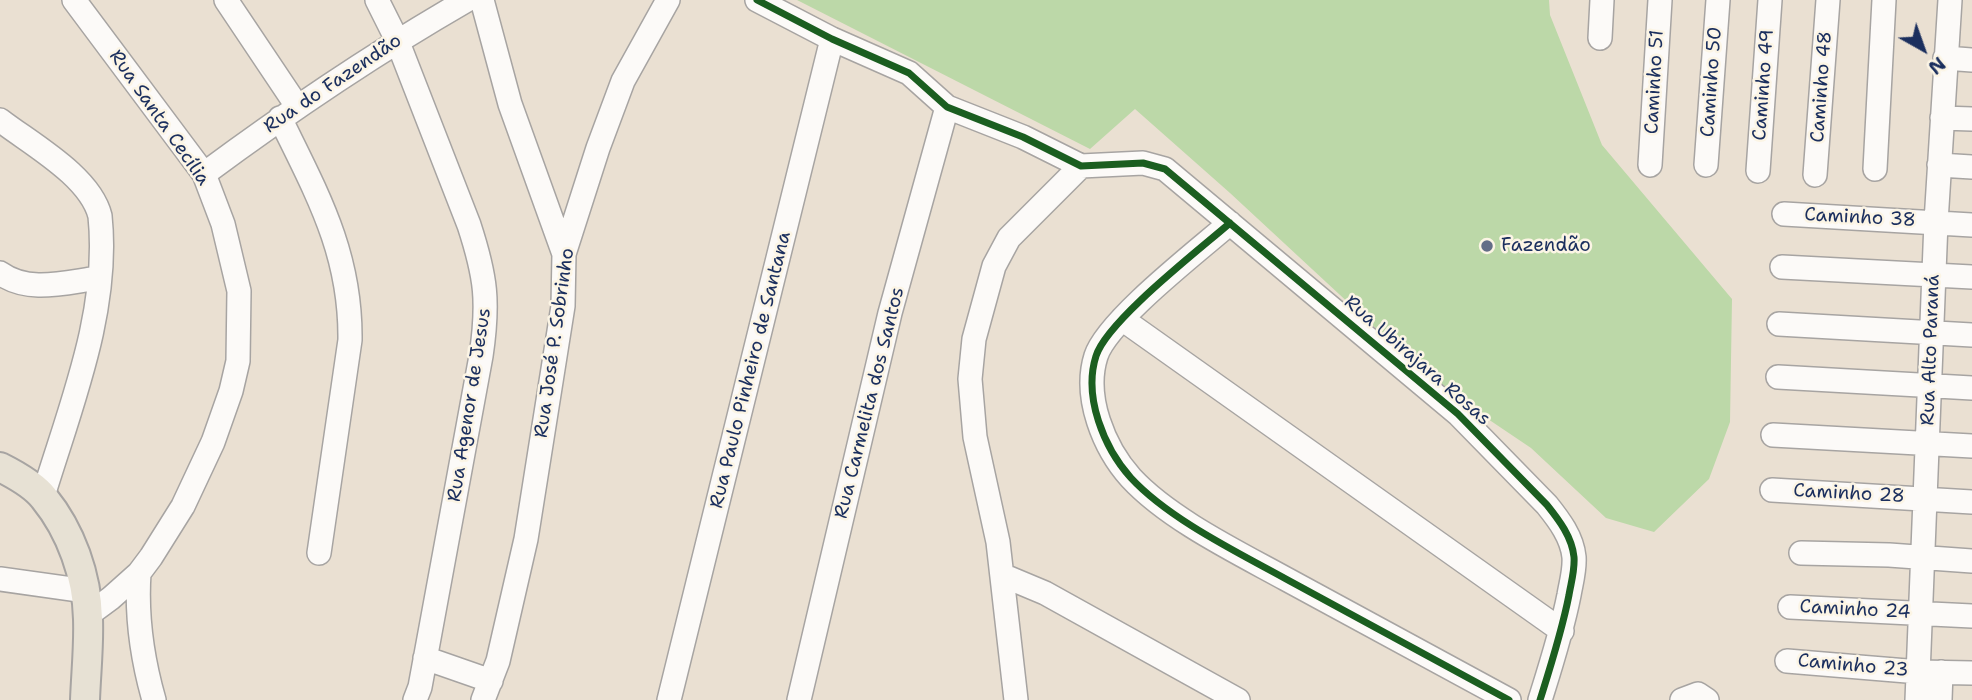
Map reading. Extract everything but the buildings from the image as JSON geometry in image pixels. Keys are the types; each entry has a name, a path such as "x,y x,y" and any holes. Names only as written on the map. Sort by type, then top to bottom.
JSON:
{"main road":[{"path":"0,467 43,496 70,541 87,603 85,700"}],"street":[{"name":"Rua Santa Cecília","path":"74,0 204,174 223,223 239,291 238,360 230,391 213,442 183,506 139,573 87,603"},
{"path":"226,0 288,112 344,267 350,314 350,340 319,553"},
{"name":"Rua Agenor de Jesus","path":"377,0 397,40 469,225 478,252 487,303 479,368 415,700"},
{"name":"Rua do Fazendão","path":"204,174 288,112 397,40 467,0"},
{"path":"482,0 510,104 564,254"},
{"name":"Rua José P. Sobrinho","path":"487,690 510,612 531,512 563,306 564,254 623,81 668,0"},
{"path":"757,0 832,39 909,73 947,107 1023,137 1081,166 1009,238 994,267 974,339 970,379 975,438 987,488 1002,575 1016,700"},
{"path":"1600,38 1602,0"},
{"name":"Caminho 51","path":"1650,165 1660,0"},
{"name":"Caminho 50","path":"1706,165 1718,0"},
{"name":"Caminho 49","path":"1758,171 1770,0"},
{"name":"Caminho 48","path":"1815,175 1828,0"},
{"path":"1875,169 1884,0"},
{"name":"Rua Alto Paraná","path":"1917,700 1930,672 1921,614 1922,558 1941,118 1950,0"},
{"name":"Rua Paulo Pinheiro de Santana","path":"669,700 832,39"},
{"path":"1945,58 1972,60"},
{"name":"Rua Carmelita dos Santos","path":"799,700 890,313 947,107"},
{"path":"1941,118 1972,119"},
{"path":"0,120 69,173 87,191 97,206 101,230 99,278 90,334 80,379 43,496"},
{"name":"Rua Ubirajara Rosas","path":"1081,166 1155,164 1165,169 1458,414 1523,478 1559,520 1569,539 1574,557 1562,631 1540,700"},
{"path":"1939,165 1972,167"},
{"name":"Caminho 38","path":"1784,214 1972,225"},
{"path":"1230,223 1122,319 1101,344 1093,371 1094,394 1105,439 1115,458 1137,484 1172,512 1228,547 1508,700"},
{"path":"1782,267 1972,278"},
{"path":"0,273 25,285 99,278"},
{"path":"1122,319 1562,631"},
{"path":"1779,324 1972,335"},
{"path":"1777,377 1972,388"},
{"path":"1773,435 1972,446"},
{"name":"Caminho 28","path":"1772,491 1972,502"},
{"path":"1801,553 1972,561"},
{"path":"139,573 137,602 141,643 154,700"},
{"path":"1002,575 1045,593 1238,700"},
{"path":"5,579 87,603"},
{"name":"Caminho 24","path":"1790,607 1972,617"},
{"path":"425,658 487,690"},
{"name":"Caminho 23","path":"1787,661 1972,673"},
{"path":"1930,672 1940,700"},
{"path":"1682,700 1698,694 1707,700"}],"green space":[{"name":"Fazendão","path":"797,0 1549,0 1550,15 1602,145 1732,299 1730,422 1709,479 1654,532 1606,518 1531,448 1436,384 1135,109 1090,149"}],"cycle path":[{"path":"757,0 832,39 909,73 947,107 1023,137 1081,166 1143,163 1165,169 1458,414 1547,505 1571,543 1574,562 1566,608 1540,700"},
{"path":"1230,223 1135,306 1117,324 1096,356 1092,388 1094,405 1112,452 1131,478 1147,493 1204,534 1509,700"}],"place":[{"name":"Fazendão","path":"1487,246"}]}
